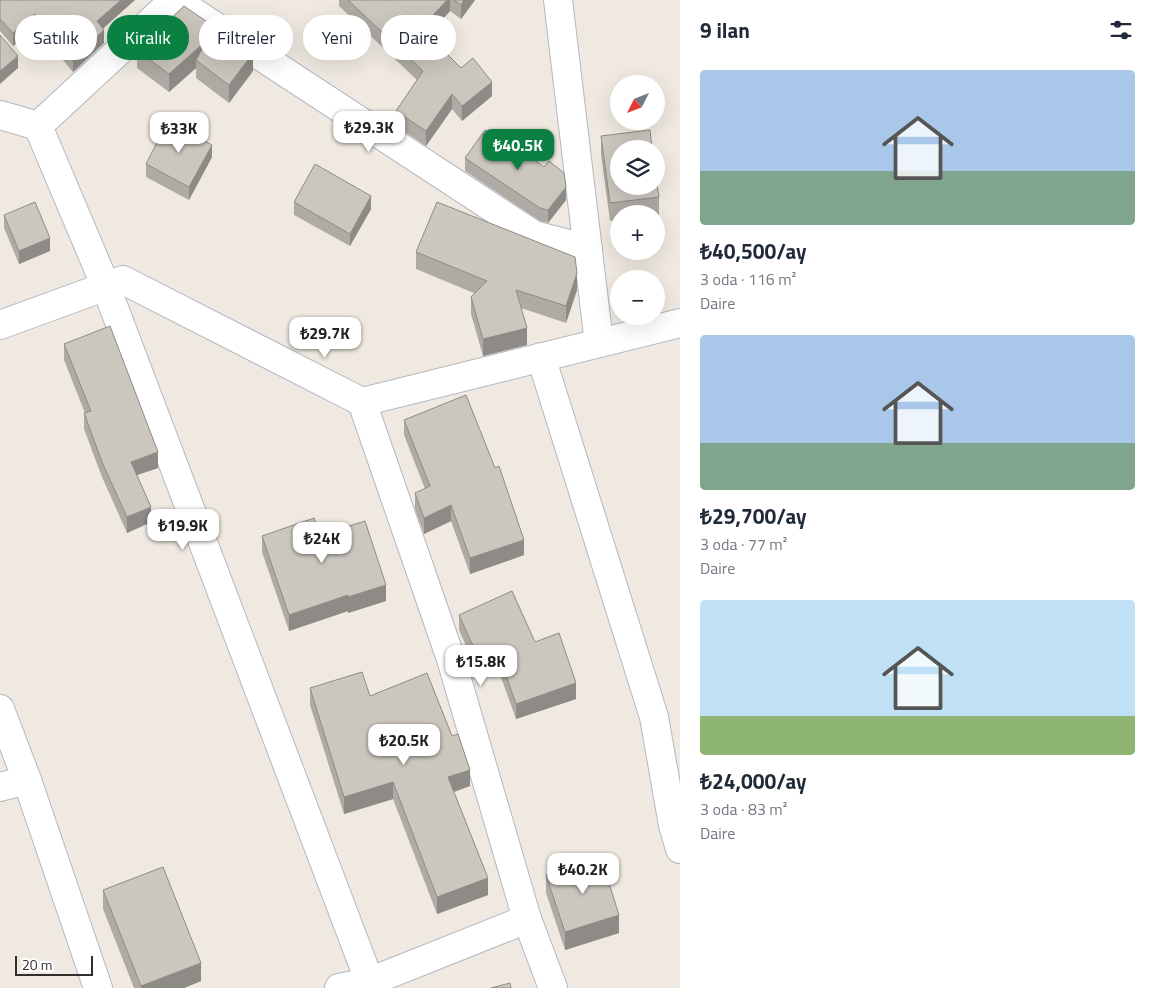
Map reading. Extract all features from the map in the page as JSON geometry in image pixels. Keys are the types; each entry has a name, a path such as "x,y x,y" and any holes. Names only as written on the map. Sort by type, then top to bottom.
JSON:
{"street":[{"path":"38,126 174,0 534,235 588,248"},
{"path":"558,0 598,343"},
{"path":"0,114 38,126 106,287 370,985"},
{"path":"0,325 123,280 362,402 541,356 680,324"},
{"path":"541,356 654,717 673,826 680,849"},
{"path":"362,402 451,659 528,919 553,988"},
{"path":"0,709 27,780 98,988"},
{"path":"0,787 27,780"},
{"path":"339,988 370,985 528,919"}],"building":[{"path":"0,0 121,0 97,21 97,15 15,15 15,31 13,33 0,19"},
{"path":"348,0 447,0 433,15 381,15 381,31 371,22 371,15 364,15"},
{"path":"454,0 464,0 461,5"},
{"path":"184,6 199,16 199,47 189,56 189,15 174,15"},
{"path":"97,21 104,30 97,37"},
{"path":"0,35 15,52 15,58 0,71"},
{"path":"199,55 199,60 248,60 229,85 196,60"},
{"path":"473,58 492,82 462,106 452,94 426,131 396,111 423,71 411,60 453,60 461,68"},
{"path":"150,60 185,60 169,74"},
{"path":"168,121 212,145 189,187 146,164"},
{"path":"485,130 524,158 527,155 544,167 549,161 564,173 566,187 548,210 540,208 465,158"},
{"path":"650,130 651,140 610,140 610,195 659,195 659,197 610,203 601,136"},
{"path":"315,164 371,196 350,234 294,202"},
{"path":"35,202 50,238 19,251 4,215"},
{"path":"437,202 575,257 577,273 566,306 516,290 527,328 483,339 471,297 487,281 416,252"},
{"path":"110,326 158,452 131,462 151,507 127,517 102,462 84,413 91,411 64,344"},
{"path":"466,395 495,468 499,466 524,540 470,558 451,505 424,518 415,493 430,486 404,420"},
{"path":"314,518 320,535 365,521 386,585 348,597 348,595 289,615 262,536"},
{"path":"512,591 535,642 559,633 576,683 516,704 498,653 480,661 459,615"},
{"path":"362,672 370,696 427,673 452,736 458,734 470,770 448,777 488,878 437,897 393,782 344,797 310,688"},
{"path":"601,858 619,915 565,932 546,875"},
{"path":"163,867 201,963 141,986 103,890"},
{"path":"510,983 511,988 491,988"}]}
